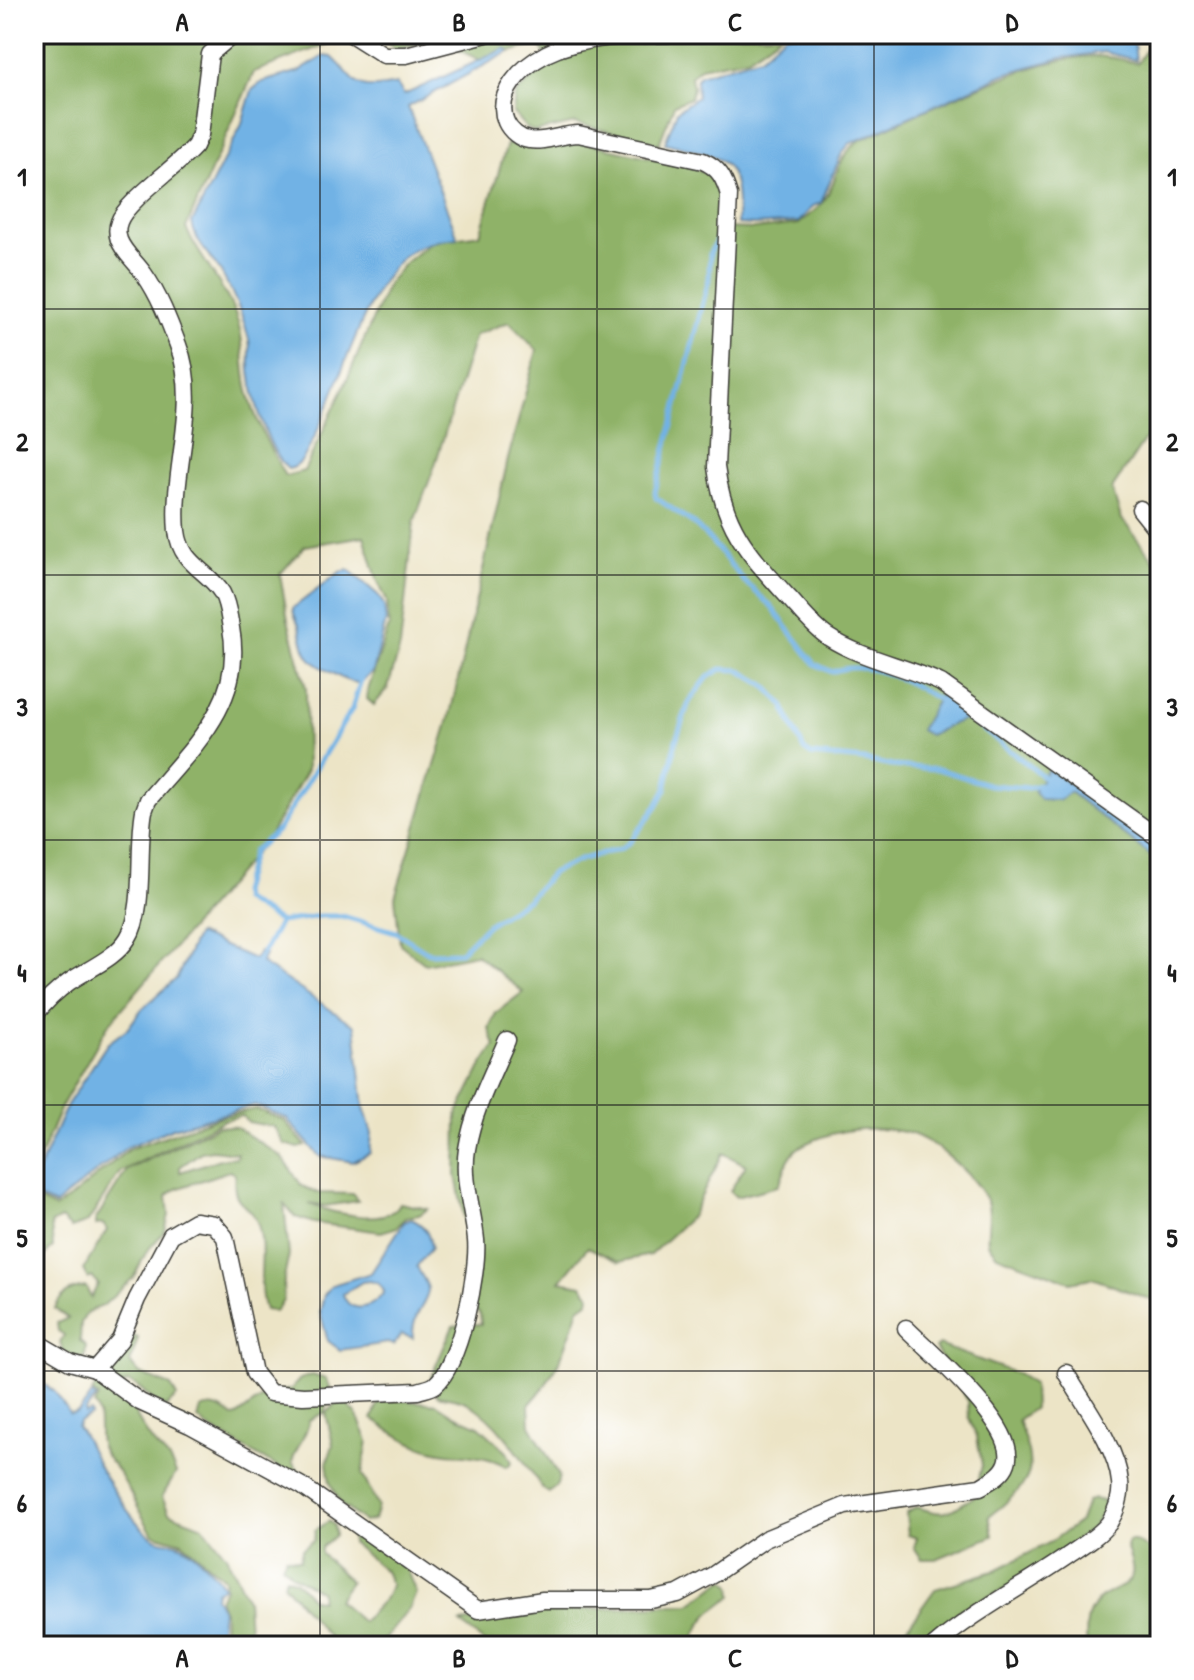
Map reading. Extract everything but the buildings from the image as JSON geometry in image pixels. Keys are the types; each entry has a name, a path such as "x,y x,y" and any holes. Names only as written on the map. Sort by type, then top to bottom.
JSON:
{"street":[{"path":"34,1016 47,999 110,956 127,940 135,924 144,811 148,800 221,710 230,687 234,665 228,609 213,582 194,567 183,551 177,533 177,487 188,388 184,364 157,295 125,251 118,237 118,225 124,210 195,146 200,135 210,54 229,38 246,34"},
{"path":"351,34 384,55 406,55 486,34"},
{"path":"668,34 579,38 548,53 520,73 504,99 503,113 507,126 518,136 531,141 578,134 703,161 714,166 722,175 729,195 716,467 727,516 741,542 826,636 941,683 1160,839"},
{"path":"1140,509 1160,534"},
{"path":"95,1369 120,1340 137,1299 171,1235 195,1221 214,1224 225,1237 254,1373 270,1393 303,1396 418,1391 434,1386 448,1368 466,1316 475,1275 476,1241 466,1189 466,1151 473,1121 507,1040"},
{"path":"34,1341 70,1362 95,1369 140,1402 190,1425 302,1486 478,1610 543,1600 651,1600 678,1594 713,1575 765,1539 845,1506 980,1487 997,1477 1007,1464 1009,1449 1003,1433 965,1386 906,1328"},
{"path":"934,1646 957,1627 1087,1542 1109,1523 1121,1485 1117,1468 1099,1429 1066,1373"}],"green space":[{"path":"34,34 353,34 254,72 186,228 235,313 251,402 285,476 304,471 388,283 406,262 432,241 480,234 507,144 536,147 573,140 688,166 711,175 721,190 720,228 755,229 799,224 822,203 846,154 862,139 983,85 1050,63 1081,57 1107,57 1137,63 1160,34 1160,417 1112,489 1121,518 1160,568 1160,849 1048,769 1059,800 1070,792 1160,863 1160,1303 1092,1278 1070,1282 997,1255 988,1244 987,1202 952,1159 915,1135 876,1129 849,1130 818,1138 797,1149 788,1161 778,1186 736,1197 730,1191 746,1165 723,1153 691,1217 650,1255 619,1262 588,1247 560,1281 582,1285 590,1295 589,1301 579,1308 560,1360 529,1405 530,1425 559,1476 557,1485 549,1493 510,1442 479,1410 464,1401 437,1395 431,1377 453,1326 481,1324 480,1314 463,1297 467,1233 456,1176 457,1115 495,1046 489,1028 496,1013 523,992 476,954 425,964 400,944 395,897 449,719 508,459 537,350 509,322 475,335 414,522 400,647 388,688 374,705 367,699 368,690 389,626 387,601 364,536 305,546 280,574 288,620 306,688 307,770 268,838 108,1025 61,1107 34,1171"},
{"path":"376,34 781,34 748,58 701,67 691,76 693,88 690,98 674,105 659,144 575,123 535,132 526,128 513,113 515,95 549,62 540,44 480,60 435,39 396,49"},
{"path":"256,1109 284,1120 306,1146 298,1148 284,1144 274,1127 248,1122 242,1116 224,1120 120,1172 88,1222 71,1228 61,1219 51,1224 53,1247 39,1262 34,1263 34,1190 38,1200 55,1208 129,1149 219,1117"},
{"path":"218,1126 236,1127 282,1157 302,1186 318,1193 353,1194 358,1201 325,1206 309,1204 358,1216 384,1215 394,1211 400,1203 428,1209 419,1215 407,1217 397,1227 381,1232 314,1223 295,1217 284,1204 289,1255 283,1301 275,1311 265,1310 261,1288 260,1233 253,1214 235,1192 235,1174 229,1171 176,1189 167,1196 169,1215 165,1231 147,1251 133,1278 103,1306 87,1312 81,1323 80,1341 86,1346 85,1356 79,1360 64,1353 60,1342 64,1335 58,1331 57,1323 68,1318 55,1309 63,1296 75,1289 86,1287 91,1298 98,1284 92,1277 88,1279 83,1270 107,1230 103,1224 96,1225 96,1219 127,1170","holes":["201,1152 237,1153 236,1157 180,1172 180,1167"]},
{"path":"133,1336 138,1338 130,1363 140,1374 171,1386 177,1397 166,1407 129,1382 115,1388 176,1473 162,1497 169,1513 203,1526 226,1555 247,1599 249,1631 244,1646 223,1646 224,1611 219,1599 225,1589 224,1578 182,1542 153,1534 101,1447 94,1405 98,1397 92,1393"},
{"path":"939,1345 1015,1373 1033,1384 1034,1408 1018,1420 1030,1466 1027,1478 1018,1491 989,1516 993,1536 936,1559 922,1559 914,1547 917,1538 908,1535 906,1513 917,1507 948,1512 975,1496 982,1465 977,1437 969,1418 968,1401 935,1348"},
{"path":"312,1375 326,1379 331,1390 324,1413 309,1420 292,1462 305,1473 307,1479 304,1482 198,1419 201,1409 210,1407 237,1416 263,1397 291,1389 300,1379"},
{"path":"390,1399 437,1404 479,1426 507,1452 512,1462 507,1467 483,1458 430,1450 404,1439 372,1419 378,1404"},
{"path":"345,1403 356,1413 368,1441 362,1474 378,1506 374,1520 364,1522 341,1504 330,1483 327,1463 333,1445 326,1413 335,1404"},
{"path":"1087,1501 1103,1501 1105,1508 1092,1528 1039,1569 1008,1588 959,1610 949,1625 922,1646 894,1646 935,1589 994,1571 1049,1543 1080,1521"},
{"path":"329,1521 334,1525 335,1535 321,1548 321,1554 350,1582 337,1600 362,1622 385,1598 391,1585 385,1571 352,1543 351,1534 357,1530 406,1568 416,1593 410,1608 379,1646 336,1646 283,1583 286,1577 296,1581 312,1599 320,1600 321,1592 282,1565 286,1557 300,1560 302,1549 314,1540 315,1530"},
{"path":"1128,1541 1135,1541 1160,1555 1160,1646 1086,1646 1088,1618 1096,1603 1129,1581 1132,1574 1126,1547"},
{"path":"725,1579 732,1585 733,1596 701,1623 693,1646 488,1646 461,1623 556,1611 690,1604"}],"water":[{"path":"786,34 1133,34 1136,60 1104,52 1061,58 1002,75 849,144 841,155 821,203 813,206 799,222 737,224 735,185 731,172 724,164 702,152 665,143 677,111 697,97 696,80 699,75 760,57"},
{"path":"506,48 509,52 408,107 458,238 422,245 395,265 367,310 305,455 297,465 288,469 274,450 258,409 250,371 249,340 235,299 197,238 192,223 241,126 252,90 262,82 300,71 324,56 332,57 358,84 372,87 397,84 404,95"},
{"path":"349,570 378,595 384,605 386,621 373,672 360,683 344,679 313,661 306,651 293,610 340,572"},
{"path":"941,693 971,713 974,719 959,721 929,735 920,730"},
{"path":"1048,769 1160,849 1160,863 1070,792 1059,800 1040,799 1034,791"},
{"path":"197,934 254,959 259,952 265,955 261,963 355,1026 364,1107 372,1133 370,1153 353,1162 319,1156 286,1118 255,1105 173,1128 127,1147 55,1205 39,1198 35,1187 38,1171 67,1105 107,1044 128,1028 141,1010 177,978"},
{"path":"411,1219 423,1227 431,1248 417,1266 428,1293 415,1322 413,1338 401,1334 394,1345 388,1343 340,1350 328,1341 320,1312 324,1295 332,1285 371,1273 404,1222","holes":["362,1282 379,1284 384,1291 380,1297 363,1307 351,1305 343,1294"]},
{"path":"34,1378 54,1391 70,1414 78,1412 92,1395 96,1398 85,1410 85,1414 90,1412 91,1415 79,1422 77,1427 112,1488 150,1535 184,1547 221,1582 223,1587 216,1591 215,1597 222,1609 218,1646 34,1646"}],"waterway":[{"path":"720,234 710,253 709,279 656,498 693,523 711,541 744,581 770,605 815,664 832,672 860,668 888,674 940,701"},
{"path":"361,680 352,709 278,830 253,851 241,892 243,900 280,922 342,916 396,932 429,953 460,952 487,925 528,899 553,872 582,859 620,849 630,842 666,789 676,740 689,702 708,677 721,669 739,670 765,685 783,705 804,750 811,755 938,769 990,785 1028,788 1043,784"},
{"path":"967,717 1045,778"},
{"path":"261,956 280,922"}]}
